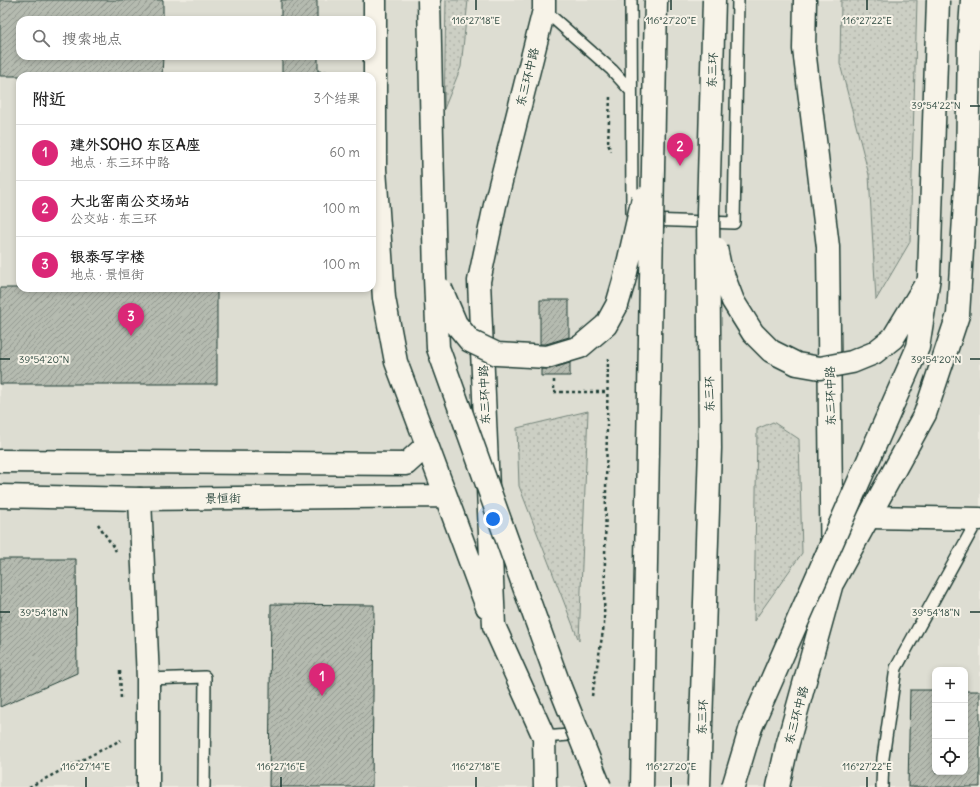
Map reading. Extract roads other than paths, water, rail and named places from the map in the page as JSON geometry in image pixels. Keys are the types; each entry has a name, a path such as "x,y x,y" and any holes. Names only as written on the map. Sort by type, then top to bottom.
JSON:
{"main road":[{"path":"375,0 375,16"},
{"path":"429,0 438,348 560,687 600,787"},
{"path":"642,787 656,0"},
{"name":"东三环","path":"700,787 710,448 708,212 714,0"},
{"name":"东三环中路","path":"778,787 787,746 832,583 828,247 804,49 805,0"},
{"path":"734,787 751,727 918,347 929,277 938,0"},
{"path":"832,583 925,414 958,315 967,170 969,40 972,0"},
{"name":"东三环中路","path":"544,5 495,205 479,281 494,626 544,737 545,787"},
{"path":"375,60 375,72"},
{"path":"435,277 456,324 470,341 490,351 497,354 547,357 580,347 606,325 616,305 624,281 653,152"},
{"path":"376,183 384,298 396,362 494,626"},
{"path":"708,212 720,267 733,301 754,333 771,351 797,364 820,368 852,362 874,353 892,338 929,277"},
{"path":"0,461 406,464 427,445"},
{"name":"景恒街","path":"0,496 140,499 445,496"},
{"path":"140,499 148,678 148,787"},
{"path":"869,517 979,519"}],"lane":[{"path":"631,0 632,219 734,223 738,0"},
{"path":"544,5 612,70 631,91"},
{"path":"882,787 883,758 896,668 979,519"},
{"path":"148,678 205,677 204,787"},
{"path":"544,737 586,734"}],"place":[{"name":"大北窑南公交场站","path":"680,166"},
{"name":"银泰写字楼","path":"131,336"},
{"name":"建外SOHO 东区A座","path":"322,696"}]}
